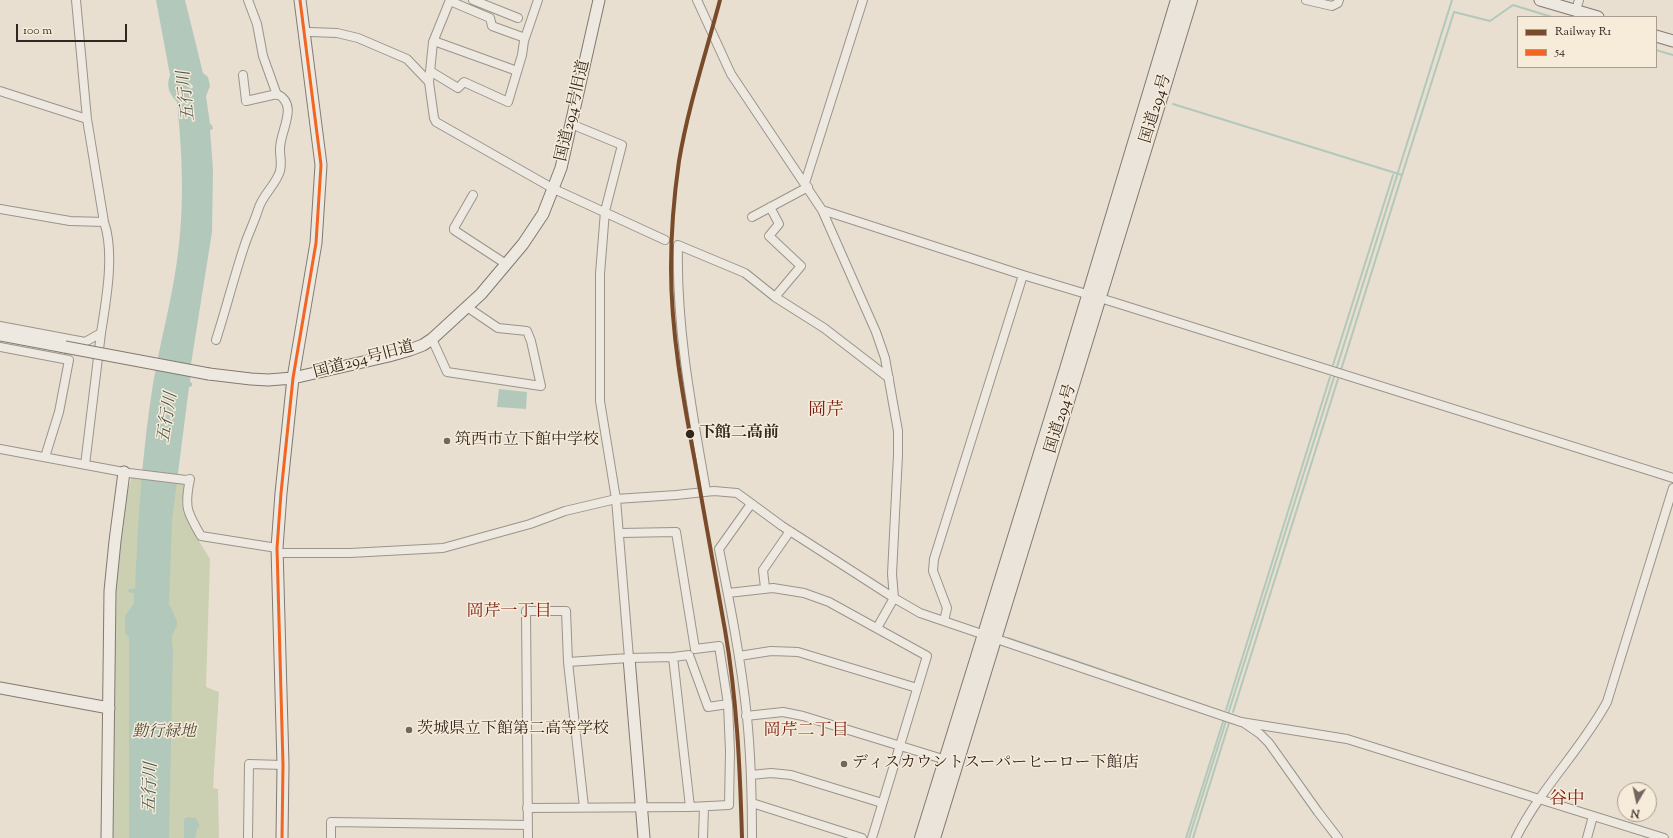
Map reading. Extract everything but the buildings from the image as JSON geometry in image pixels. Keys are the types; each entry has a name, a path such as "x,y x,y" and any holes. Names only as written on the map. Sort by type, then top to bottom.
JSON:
{"highway":[{"name":"国道294号","path":"1094,296 1178,0"},
{"name":"国道294号","path":"933,838 990,636 1094,296 1190,0"},
{"name":"国道294号","path":"922,838 946,760 990,636"}],"street":[{"path":"76,0 87,119 104,222 109,235 107,291 86,465"},
{"path":"248,0 257,24 263,56 277,95"},
{"path":"0,335 209,374 257,380 293,378 316,243 321,165 300,0"},
{"path":"525,38 492,26 490,18 450,0 434,41 428,82 436,122 554,188 665,240"},
{"path":"473,0 518,18"},
{"path":"430,71 458,88 464,82 508,102 525,38 538,0"},
{"name":"国道294号旧道","path":"282,838 278,551 281,493 293,378 403,352 423,345 432,339 481,294 523,244 543,214 561,168 599,0"},
{"path":"696,0 731,74 822,210 876,332 885,358 898,432 892,574 894,598 877,628"},
{"path":"752,217 806,185 863,0"},
{"path":"1306,0 1332,6 1338,3 1339,0"},
{"path":"1540,0 1577,5 1596,16"},
{"path":"310,32 337,33 358,38 407,59 428,82"},
{"path":"1657,36 1673,41"},
{"path":"434,41 517,71"},
{"path":"216,340 244,245 256,220 258,209 268,189 277,178 280,170 282,161 280,150 288,112 287,104 282,97 277,95 246,101 244,99 243,75"},
{"path":"0,91 87,119"},
{"path":"571,124 622,145 605,212 600,274 600,400 620,533 644,838"},
{"path":"473,195 454,230 506,264"},
{"path":"770,207 779,224 769,236 801,266 775,297"},
{"path":"0,209 70,221 104,222"},
{"path":"822,210 1023,275 1673,478"},
{"path":"706,491 689,395 677,283 678,245 745,273 775,297 824,328 888,378"},
{"path":"944,622 947,608 933,572 934,559 1023,275"},
{"path":"432,339 447,372 541,386 531,341 527,331 498,328 468,307"},
{"path":"0,326 85,342"},
{"path":"45,457 59,412 70,355 85,342 101,333"},
{"path":"0,346 69,360"},
{"path":"0,449 129,473 186,480 190,479 187,505 190,517 201,536 278,551 357,552 443,548 530,524 565,511 616,499 676,495 706,491 737,493 790,531 894,598 920,613 944,622 990,636 1241,722 1346,739 1659,837"},
{"path":"107,838 110,591 115,541 129,473"},
{"path":"1516,838 1522,825 1596,722 1607,702 1673,488"},
{"path":"751,504 719,549 739,656 746,716 751,775 752,838"},
{"path":"765,588 763,570 790,531"},
{"path":"620,533 676,532 692,652 708,707 728,704"},
{"path":"728,593 765,588 786,589 818,597 927,656 872,838"},
{"path":"528,838 526,611 566,611 568,662 584,807"},
{"path":"528,808 642,806 704,807 729,805 730,751 728,704 719,646 673,657 568,662"},
{"path":"739,656 771,651 798,652 917,688"},
{"path":"673,657 690,807"},
{"path":"0,688 109,708"},
{"path":"746,716 768,712 793,713 946,760"},
{"path":"1241,722 1260,734 1269,743 1338,838"},
{"path":"248,838 249,764 282,765"},
{"path":"751,775 771,773 791,775 882,803"},
{"path":"752,803 862,838"},
{"path":"703,838 704,807"},
{"path":"1587,838 1593,816"},
{"path":"331,838 331,822 528,825"}],"green space":[{"name":"勤行緑地","path":"132,476 183,483 185,486 182,503 184,512 199,535 199,541 210,559 206,687 219,692 213,788 218,789 219,838 111,838 116,570 125,500"}],"water":[{"name":"五行川","path":"156,0 185,0 203,73 208,77 210,86 206,96 210,124 212,125 213,129 210,130 213,170 212,232 191,364 190,382 192,383 192,386 189,387 172,520 169,604 177,621 177,625 172,636 169,838 129,838 129,638 125,633 125,616 134,603 134,593 128,592 129,589 135,589 139,512 149,410 155,370 175,274 182,209 181,145 177,102 172,96 168,86 170,75"},
{"path":"499,389 527,392 526,409 497,407"},
{"path":"188,817 196,818 200,826 197,829 195,838 184,838 184,819"}],"waterway":[{"path":"1336,370 1452,0"},
{"path":"1173,104 1402,175 1454,12 1490,21 1513,5 1549,16"},
{"path":"1657,50 1673,55"},
{"path":"1333,365 1393,175"},
{"path":"1341,370 1402,175"},
{"path":"1114,674 1228,714 1335,374"},
{"path":"1226,710 1330,377"},
{"path":"1233,712 1338,379"},
{"path":"1008,638 1105,671"},
{"path":"1189,838 1226,721"},
{"path":"1186,838 1223,722"},
{"path":"1193,838 1229,723"}],"rail line":[{"name":"R1","path":"720,0 692,100 679,161 674,201 671,255 673,317 682,390 729,656 739,760 742,838"}],"transit line":[{"name":"54","path":"282,838 283,765 277,548 293,378 316,243 321,165 300,0"}],"place":[{"name":"下館二高前","path":"690,434"},
{"name":"筑西市立下館中学校","path":"447,441"},
{"name":"茨城県立下館第二高等学校","path":"409,730"},
{"name":"ディスカウントスーパーヒーロー下館店","path":"844,764"}],"district":[{"name":"岡芹","path":"826,412"},
{"name":"岡芹一丁目","path":"509,613"},
{"name":"岡芹二丁目","path":"806,732"},
{"name":"谷中","path":"1567,801"}]}
